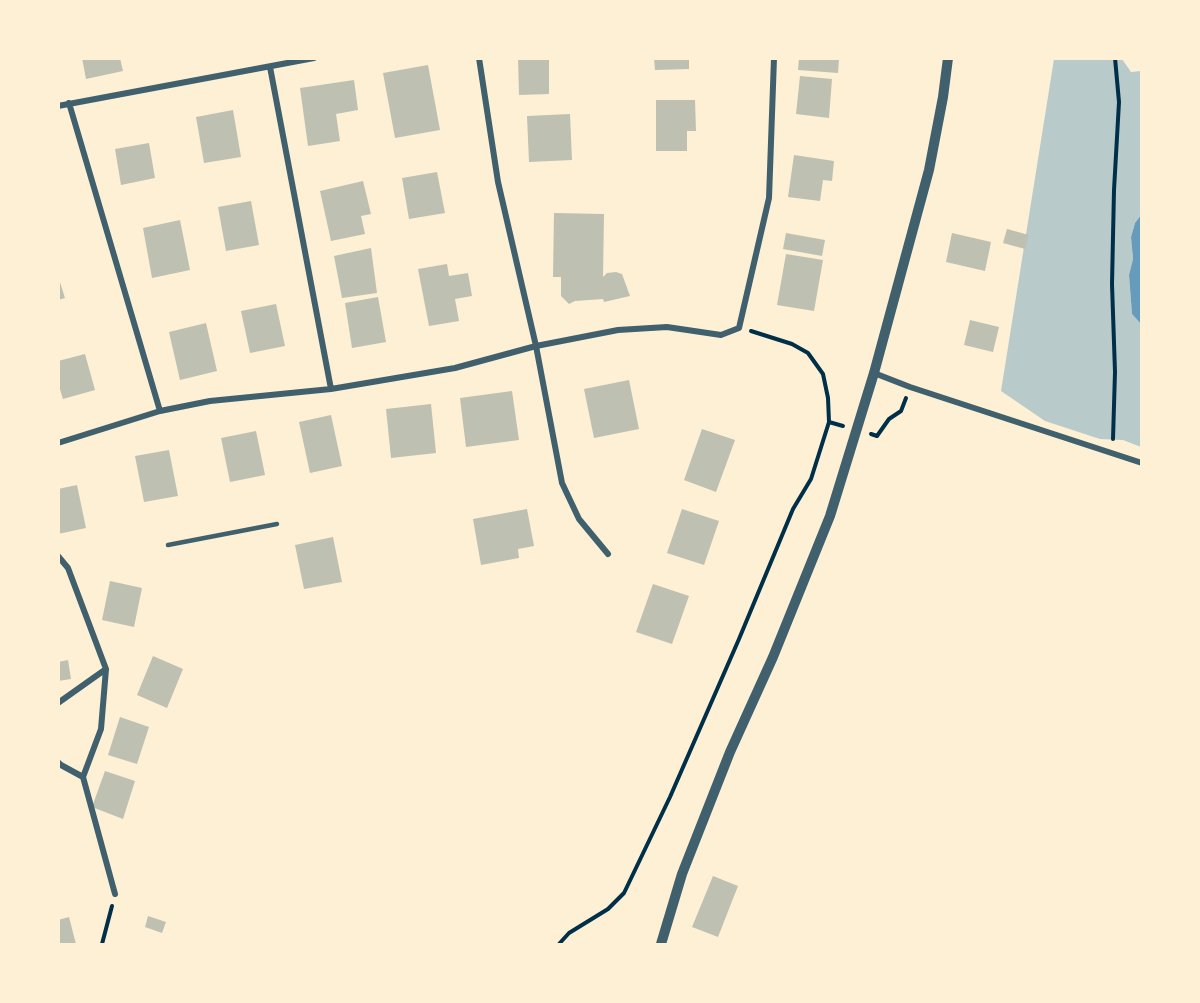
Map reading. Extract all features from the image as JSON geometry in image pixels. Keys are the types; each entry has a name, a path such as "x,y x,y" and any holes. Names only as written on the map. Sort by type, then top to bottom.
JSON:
{"street":[{"path":"58,106 314,58"},
{"path":"479,58 498,182 536,346 562,483 579,519 608,554"},
{"path":"58,443 160,411 210,400 331,389 455,368 536,346 618,330 666,327 721,335 739,328 768,198 774,58"},
{"path":"661,945 682,874 730,752 773,657 830,516 858,430 929,170 948,58"},
{"path":"270,67 331,389"},
{"path":"69,103 160,411"},
{"path":"874,374 1142,463"},
{"path":"58,556 68,568 106,669 101,729 83,777 115,894"},
{"path":"58,703 106,669"},
{"path":"58,762 83,777"}],"lane":[{"path":"168,545 277,524"}],"path":[{"path":"1113,440 1115,372 1112,284 1113,190 1119,102 1114,58"},
{"path":"559,945 570,933 608,909 624,893 679,776 793,509 812,479 829,422 828,398 823,374 808,352 772,337 739,328"},
{"path":"829,422 877,436 889,419 901,411 910,387"},
{"path":"102,945 115,894"}],"shaded area":[{"path":"1054,59 1122,59 1131,72 1141,71 1141,215 1135,223 1131,237 1133,259 1129,275 1132,314 1141,324 1141,447 1123,440 1100,439 1045,421 1001,391"}],"water":[{"path":"1141,215 1141,324 1132,314 1129,275 1133,259 1131,237 1135,223"}],"building":[{"path":"82,58 120,58 123,71 86,79"},
{"path":"518,58 549,58 549,94 519,95"},
{"path":"654,58 689,58 689,69 655,70"},
{"path":"799,58 839,59 838,73 798,70"},
{"path":"428,65 440,130 395,138 383,73"},
{"path":"800,76 832,79 829,118 796,114"},
{"path":"354,80 358,110 336,114 340,141 308,146 300,88"},
{"path":"656,100 695,100 696,131 687,131 687,151 656,151"},
{"path":"233,110 241,157 204,163 196,117"},
{"path":"570,114 572,160 529,162 527,116"},
{"path":"149,143 155,178 121,185 115,149"},
{"path":"794,155 834,161 832,181 823,180 820,201 788,197"},
{"path":"437,172 445,213 409,219 402,178"},
{"path":"363,181 371,214 361,216 365,234 331,241 320,191"},
{"path":"251,201 259,245 226,251 218,207"},
{"path":"554,213 604,214 603,277 607,273 622,274 630,296 604,302 603,299 575,301 569,304 561,296 561,277 553,277"},
{"path":"180,220 190,270 152,278 143,228"},
{"path":"1007,229 1029,235 1025,249 1003,243"},
{"path":"786,233 825,240 822,256 783,249"},
{"path":"952,233 991,242 985,271 946,262"},
{"path":"371,248 377,293 342,298 334,256"},
{"path":"786,254 823,260 814,311 777,305"},
{"path":"447,264 449,276 468,273 472,296 455,299 459,321 429,326 418,269"},
{"path":"58,276 65,298 58,300"},
{"path":"378,297 386,342 352,348 345,303"},
{"path":"276,304 285,346 250,353 241,311"},
{"path":"970,320 999,327 993,352 964,345"},
{"path":"206,323 217,371 180,380 169,332"},
{"path":"85,354 95,390 63,399 58,383 58,361"},
{"path":"629,380 639,429 594,438 584,389"},
{"path":"512,391 519,440 466,447 460,398"},
{"path":"431,404 436,453 391,458 386,409"},
{"path":"331,415 342,466 310,473 299,422"},
{"path":"702,429 735,440 716,492 684,480"},
{"path":"256,431 265,475 230,482 221,438"},
{"path":"169,450 178,496 144,502 135,456"},
{"path":"77,485 86,528 58,534 58,489"},
{"path":"527,509 534,546 518,549 519,558 481,565 473,519"},
{"path":"682,509 719,521 704,565 667,553"},
{"path":"333,537 342,582 304,589 295,545"},
{"path":"110,581 142,588 134,627 102,620"},
{"path":"653,584 689,596 672,644 636,632"},
{"path":"153,656 183,669 167,708 137,695"},
{"path":"68,660 71,679 58,681 58,662"},
{"path":"120,717 149,727 137,764 108,755"},
{"path":"105,771 135,781 123,819 92,807"},
{"path":"713,876 738,886 718,937 692,927"},
{"path":"148,916 166,922 162,933 145,927"},
{"path":"69,917 76,944 58,944 58,920"}]}
